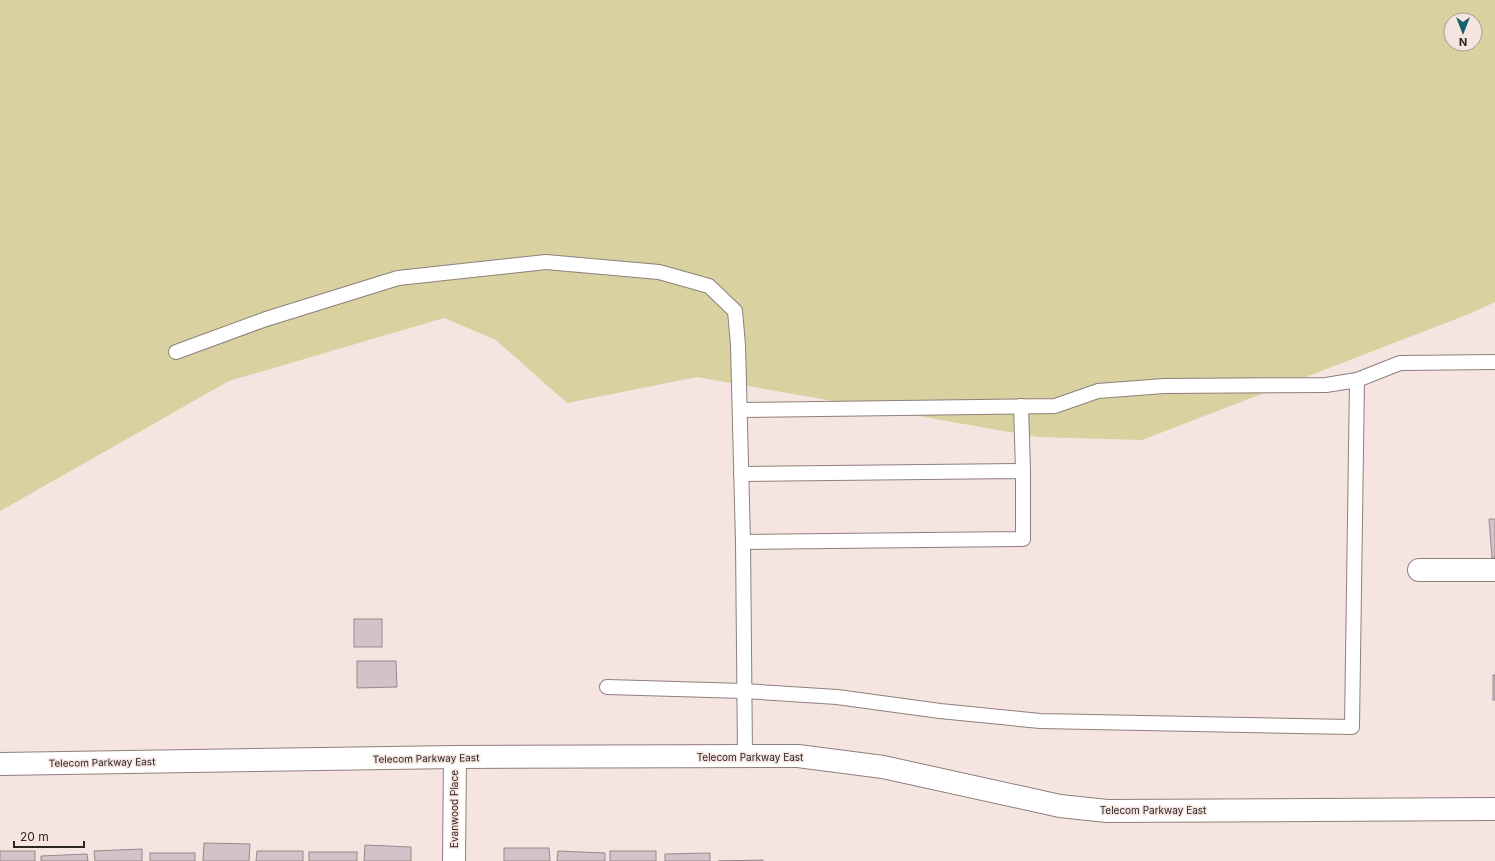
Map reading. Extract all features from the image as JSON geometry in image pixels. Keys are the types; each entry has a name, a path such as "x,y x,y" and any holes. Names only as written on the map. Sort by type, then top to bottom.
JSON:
{"street":[{"path":"1419,570 1495,570"},
{"name":"Telecom Parkway East","path":"0,764 454,757 798,756 883,767 1060,806 1107,811 1495,809"},
{"name":"Evanwood Place","path":"454,757 454,861"}],"lane":[{"path":"176,352 266,319 398,278 546,262 659,272 709,286 735,311 738,345 743,542 745,756"},
{"path":"740,410 1055,406 1105,390 1164,386 1326,385 1356,380 1400,363 1495,362"},
{"path":"607,687 744,691 837,697 1040,721 1352,727 1356,380"},
{"path":"743,542 1023,539 1021,406"},
{"path":"741,474 1023,471"}],"shaded area":[{"path":"0,0 1495,0 1495,302 1469,314 1142,440 1038,437 697,377 567,403 496,340 444,318 229,381 0,511"}],"building":[{"path":"1489,519 1495,519 1495,557 1492,558"},
{"path":"354,619 382,619 382,647 354,647"},
{"path":"357,661 396,661 397,687 357,688"},
{"path":"1493,675 1495,675 1495,700 1493,700"},
{"path":"204,843 250,844 249,861 203,861"},
{"path":"365,845 411,847 411,861 364,861"},
{"path":"504,848 549,848 550,861 504,861"},
{"path":"142,849 142,861 95,861 94,851"},
{"path":"0,851 35,851 35,861 0,861"},
{"path":"257,851 303,851 303,861 256,861"},
{"path":"558,851 605,853 605,861 557,861"},
{"path":"610,851 656,851 656,861 610,861"},
{"path":"309,852 357,852 357,861 309,861"},
{"path":"150,853 195,853 195,861 150,861"},
{"path":"710,853 710,861 665,861 665,854"},
{"path":"87,854 88,861 41,861 41,856"},
{"path":"763,860 763,861 718,861"}]}
